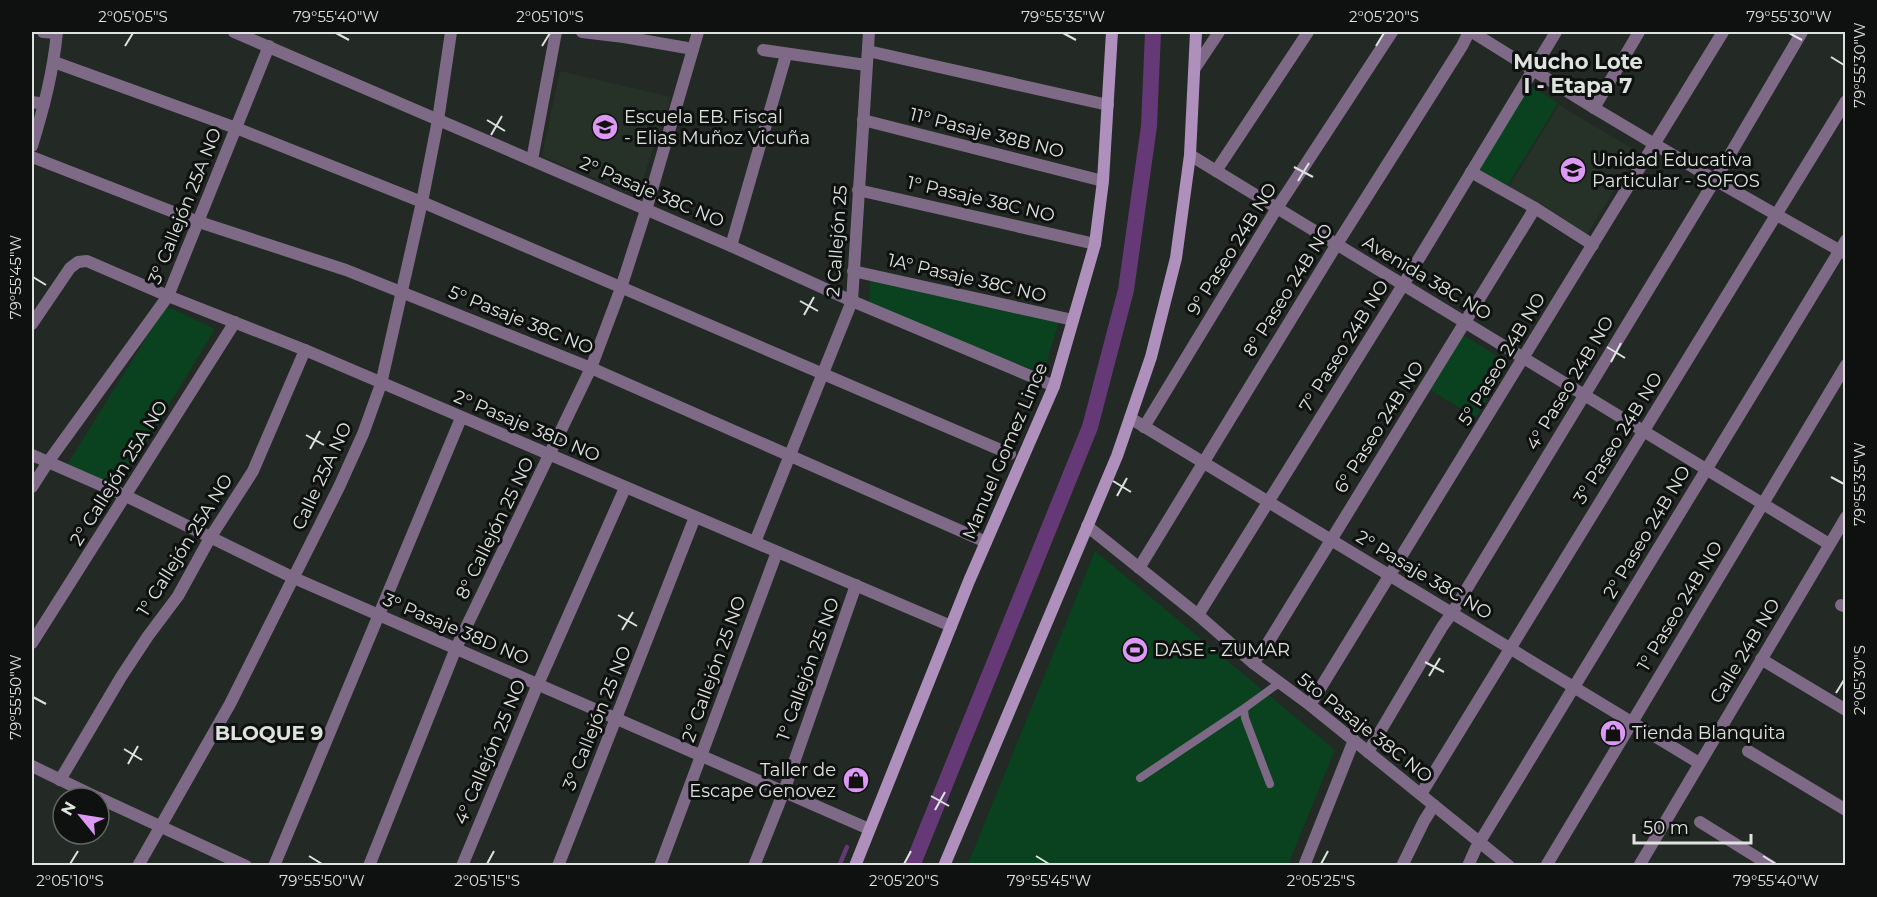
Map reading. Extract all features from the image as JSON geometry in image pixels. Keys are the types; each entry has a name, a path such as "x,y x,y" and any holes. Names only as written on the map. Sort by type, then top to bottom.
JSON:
{"main road":[{"name":"Manuel Gomez Lince","path":"855,866 951,626 1054,386 1095,244 1103,181 1111,32"},
{"path":"944,866 1117,456 1151,357 1176,258 1190,155 1196,32"}],"street":[{"path":"32,146 38,103 54,62 56,32 43,32"},
{"name":"2° Pasaje 38C NO","path":"234,32 731,246 852,301 1054,386"},
{"name":"Calle 25A NO","path":"138,866 231,704 363,434 381,384 422,202 438,120 451,32"},
{"path":"532,160 556,32"},
{"path":"582,32 625,34 693,49"},
{"name":"8° Callejón 25 NO","path":"369,866 456,648 591,368 621,288 646,210 698,32"},
{"name":"2 Callejón 25","path":"755,542 852,301 869,32"},
{"path":"1195,68 1219,32"},
{"path":"1216,171 1308,32"},
{"name":"9° Paseo 24B NO","path":"1144,427 1277,208 1392,32"},
{"path":"1470,32 1714,180 1843,248"},
{"name":"8° Paseo 24B NO","path":"1139,568 1470,32"},
{"name":"7° Paseo 24B NO","path":"1198,615 1403,285 1556,32"},
{"path":"1594,108 1640,32"},
{"name":"5° Paseo 24B NO","path":"1310,705 1723,32"},
{"name":"4° Paseo 24B NO","path":"1368,752 1802,32"},
{"name":"3° Callejón 25A NO","path":"32,487 168,296 269,46"},
{"path":"764,50 866,65"},
{"path":"868,51 1108,105"},
{"path":"731,246 786,55"},
{"path":"54,62 236,128 422,202 1010,454"},
{"name":"3° Paseo 24B NO","path":"1421,794 1845,101"},
{"name":"11° Pasaje 38B NO","path":"863,120 1103,181"},
{"name":"Avenida 38C NO","path":"1190,155 1829,544"},
{"name":"5° Pasaje 38C NO","path":"32,156 199,222 346,270 401,291 591,368 986,542"},
{"path":"1471,172 1535,208 1593,245"},
{"name":"1° Pasaje 38C NO","path":"858,190 1095,244"},
{"name":"6° Paseo 24B NO","path":"1253,663 1266,646 1535,208"},
{"name":"2° Paseo 24B NO","path":"1468,866 1480,842 1706,469 1843,248"},
{"name":"2° Pasaje 38D NO","path":"32,324 70,268 78,262 87,261 305,350 951,626"},
{"name":"1A° Pasaje 38C NO","path":"853,271 1074,320"},
{"name":"2° Callejón 25A NO","path":"32,643 235,322"},
{"name":"1° Callejón 25A NO","path":"60,780 121,677 178,596 210,538 253,471 305,350"},
{"name":"1° Paseo 24B NO","path":"1546,866 1845,365"},
{"path":"274,866 461,418"},
{"name":"2° Pasaje 38C NO","path":"1130,418 1699,764"},
{"name":"3° Pasaje 38D NO","path":"32,455 126,496 294,578 869,829"},
{"name":"4° Callejón 25 NO","path":"462,866 538,684 625,488"},
{"name":"3° Callejón 25 NO","path":"558,866 695,517"},
{"name":"Calle 24B NO","path":"1639,866 1845,517"},
{"name":"5to Pasaje 38C NO","path":"1088,526 1253,663 1310,705 1509,866"},
{"name":"2° Callejón 25 NO","path":"660,866 777,552"},
{"name":"1° Callejón 25 NO","path":"754,866 784,792 856,585"},
{"path":"1761,659 1845,710"},
{"path":"1304,866 1354,740"},
{"path":"1748,751 1845,810"},
{"path":"32,766 73,786"},
{"path":"111,804 246,866"},
{"path":"1402,866 1434,805"},
{"path":"1700,822 1771,866"}],"lane":[{"path":"1140,778 1279,683"},
{"path":"1245,707 1245,718 1270,784"}],"shaded area":[{"name":"Escuela EB. Fiscal - Elias Muñoz Vicuña","path":"560,71 671,97 637,196 542,156"},
{"name":"Unidad Educativa Particular - SOFOS","path":"1559,105 1638,152 1586,236 1508,188"}],"green space":[{"path":"1530,85 1558,103 1507,187 1479,170"},
{"path":"870,280 1059,322 1043,374 869,305"},
{"path":"166,306 215,329 119,487 67,465"},
{"path":"1463,335 1509,363 1476,418 1430,390"},
{"name":"DASE - ZUMAR","path":"1095,551 1335,750 1288,865 967,866"}],"waterway":[{"path":"912,866 1090,427 1126,290 1149,126 1153,32"},
{"path":"839,866 847,847"}],"place":[{"name":"Escuela EB. Fiscal - Elias Muñoz Vicuña","path":"605,127"},
{"name":"Unidad Educativa Particular - SOFOS","path":"1573,170"},
{"name":"DASE - ZUMAR","path":"1135,650"},
{"name":"Tienda Blanquita","path":"1613,733"},
{"name":"Taller de Escape Genovez","path":"856,780"}],"district":[{"name":"Mucho Lote I - Etapa 7","path":"1578,73"},
{"name":"BLOQUE 9","path":"269,733"}]}
